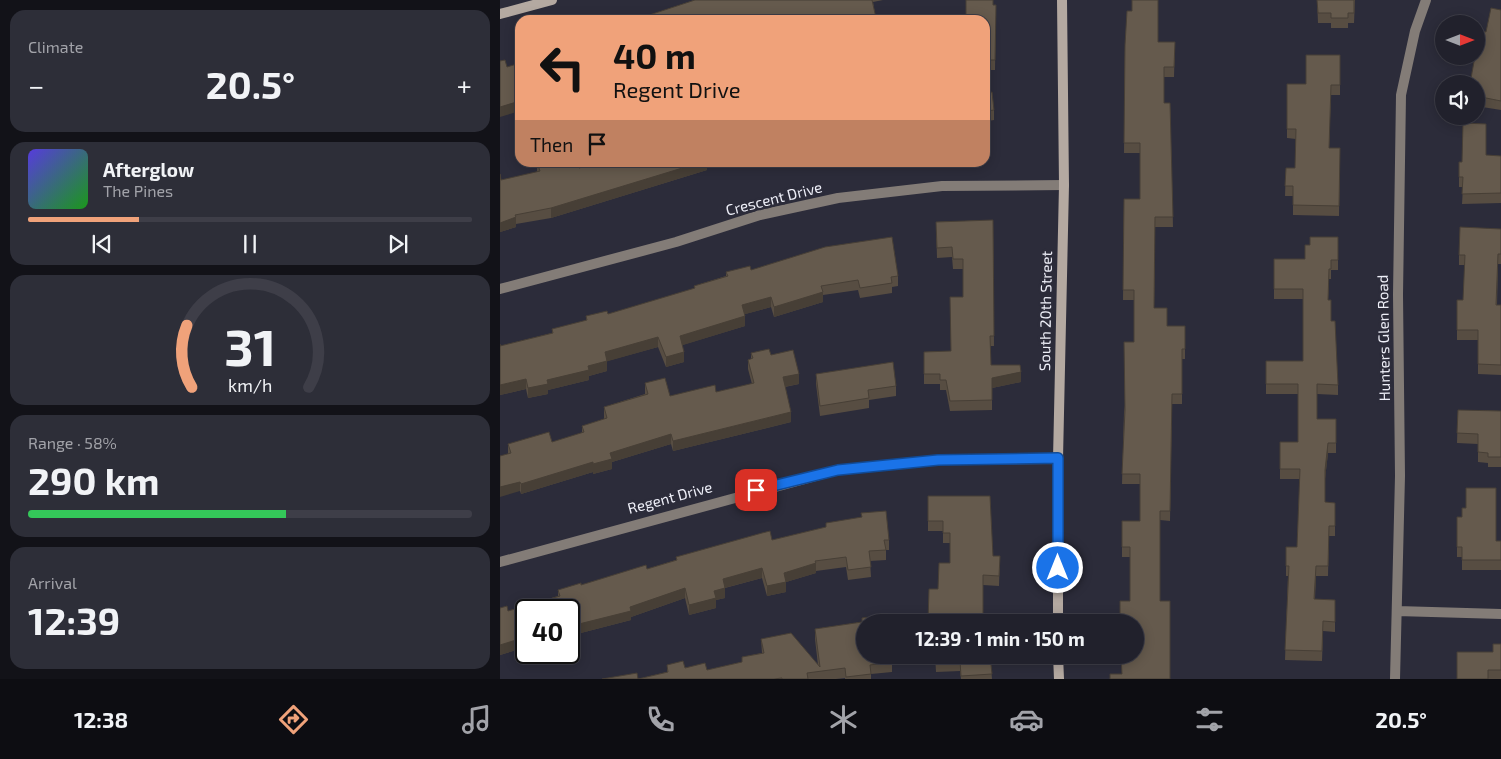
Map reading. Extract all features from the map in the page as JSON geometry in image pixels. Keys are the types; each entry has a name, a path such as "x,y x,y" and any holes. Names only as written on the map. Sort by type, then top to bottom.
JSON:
{"street":[{"path":"500,14 552,0"},
{"name":"South 20th Street","path":"1058,614 1058,458 1064,185 1062,0"},
{"name":"Hunters Glen Road","path":"1395,679 1400,476 1398,295 1401,95 1415,31 1426,0"},
{"name":"Crescent Drive","path":"500,289 676,242 760,215 838,198 942,186 1064,185"},
{"name":"Regent Drive","path":"500,562 838,470 938,460 1058,458"},
{"path":"1397,612 1501,614"},
{"path":"1058,664 1058,679"}],"building":[{"path":"695,0 872,0 875,15 794,15 649,15"},
{"path":"966,0 993,0 993,5 996,5 995,60 990,60 990,15 966,15"},
{"path":"1132,0 1158,0 1158,42 1175,42 1174,67 1164,67 1164,103 1170,103 1173,217 1155,217 1154,308 1167,308 1167,326 1185,326 1185,349 1182,349 1182,394 1172,394 1170,511 1160,511 1160,601 1170,601 1170,679 1110,679 1110,674 1122,674 1121,664 1144,664 1144,614 1120,614 1120,601 1130,601 1130,547 1122,547 1122,521 1140,521 1140,474 1122,474 1125,410 1124,342 1134,342 1134,290 1123,290 1124,199 1140,199 1140,143 1124,143 1127,11 1132,11"},
{"path":"1317,0 1354,0 1354,13 1348,13 1348,18 1331,18 1331,13 1318,13"},
{"path":"1491,8 1501,10 1501,101 1485,98 1485,75 1472,75 1473,65 1485,65 1486,32"},
{"path":"1306,55 1340,55 1340,85 1331,85 1329,148 1340,148 1339,206 1293,205 1293,186 1285,186 1286,168 1295,168 1296,129 1287,129 1287,84 1306,84"},
{"path":"505,60 507,67 515,65 515,102 500,107 500,61"},
{"path":"990,92 992,92 994,110 990,111"},
{"path":"1486,124 1486,155 1501,156 1501,193 1462,194 1463,177 1459,177 1459,162 1462,162 1463,125"},
{"path":"539,167 686,167 551,208 515,215 516,217 500,223 500,174 501,180 540,171"},
{"path":"993,220 994,336 990,336 991,365 1020,365 1021,372 992,378 992,400 950,401 946,380 940,380 940,374 924,374 924,352 951,351 950,297 963,297 963,259 953,259 952,247 937,248 936,222"},
{"path":"1460,227 1501,229 1501,254 1498,254 1496,305 1501,305 1501,365 1478,364 1478,330 1457,330 1457,300 1463,300 1465,255 1459,255"},
{"path":"892,237 898,276 891,277 892,283 860,288 858,280 821,286 823,292 774,307 771,297 742,305 745,316 680,336 684,352 666,357 658,337 605,352 607,361 588,366 589,370 547,380 548,384 528,388 526,379 500,385 500,346 553,333 552,329 587,320 586,316 607,311 608,314 695,288 694,286 728,276 726,272 750,266 751,270 825,247"},
{"path":"1310,237 1338,237 1338,260 1331,260 1331,269 1329,269 1328,300 1331,300 1331,321 1335,321 1338,385 1317,384 1317,419 1336,419 1336,443 1328,443 1325,470 1325,502 1335,503 1335,526 1329,526 1328,566 1316,566 1314,599 1335,600 1335,622 1323,621 1322,651 1285,650 1289,566 1286,566 1286,547 1297,547 1300,469 1280,469 1280,442 1298,442 1298,384 1266,384 1266,361 1303,361 1303,289 1274,289 1274,259 1305,259 1305,245 1310,245"},
{"path":"769,349 771,355 793,350 799,374 783,377 791,412 673,441 671,434 610,453 612,459 593,464 593,462 521,484 520,482 500,487 500,456 511,453 508,444 549,432 552,442 584,432 582,426 607,418 604,407 648,394 645,383 665,378 670,396 715,385 716,392 754,383 748,360 753,358 751,353"},
{"path":"893,362 896,386 868,390 869,398 820,406 816,374"},
{"path":"1458,410 1501,411 1501,457 1488,457 1488,453 1478,452 1478,434 1457,433"},
{"path":"1466,488 1496,488 1496,541 1501,541 1501,560 1462,560 1462,547 1457,547 1457,517 1462,517 1462,508 1466,508"},
{"path":"928,496 990,496 993,556 1000,556 999,576 983,575 983,614 928,614 929,589 938,589 939,563 950,563 950,533 943,533 943,521 928,521"},
{"path":"886,511 889,540 884,540 886,550 869,551 871,567 848,570 846,557 815,561 816,563 784,573 786,582 767,586 762,568 723,579 725,588 714,591 716,598 689,605 685,588 630,607 631,611 580,624 580,599 550,599 560,596 558,590 646,565 647,569 677,560 676,557 770,531 772,540 826,527 826,523 862,517 861,513"},
{"path":"507,606 508,611 515,609 515,640 500,645 500,608"},
{"path":"856,623 856,664 877,664 870,665 871,674 846,677 845,668 807,673 808,679 638,679 668,672 667,665 683,661 685,668 705,663 707,670 742,662 742,657 764,653 761,639 791,633 820,667 815,629"},
{"path":"1493,644 1501,644 1501,670 1488,670 1488,679 1457,679 1457,652 1493,652"},
{"path":"960,664 991,664 992,674 961,676"},
{"path":"637,673 638,679 602,679"}],"route":[{"path":"756,490 838,470 938,460 1058,458 1058,568"}]}
